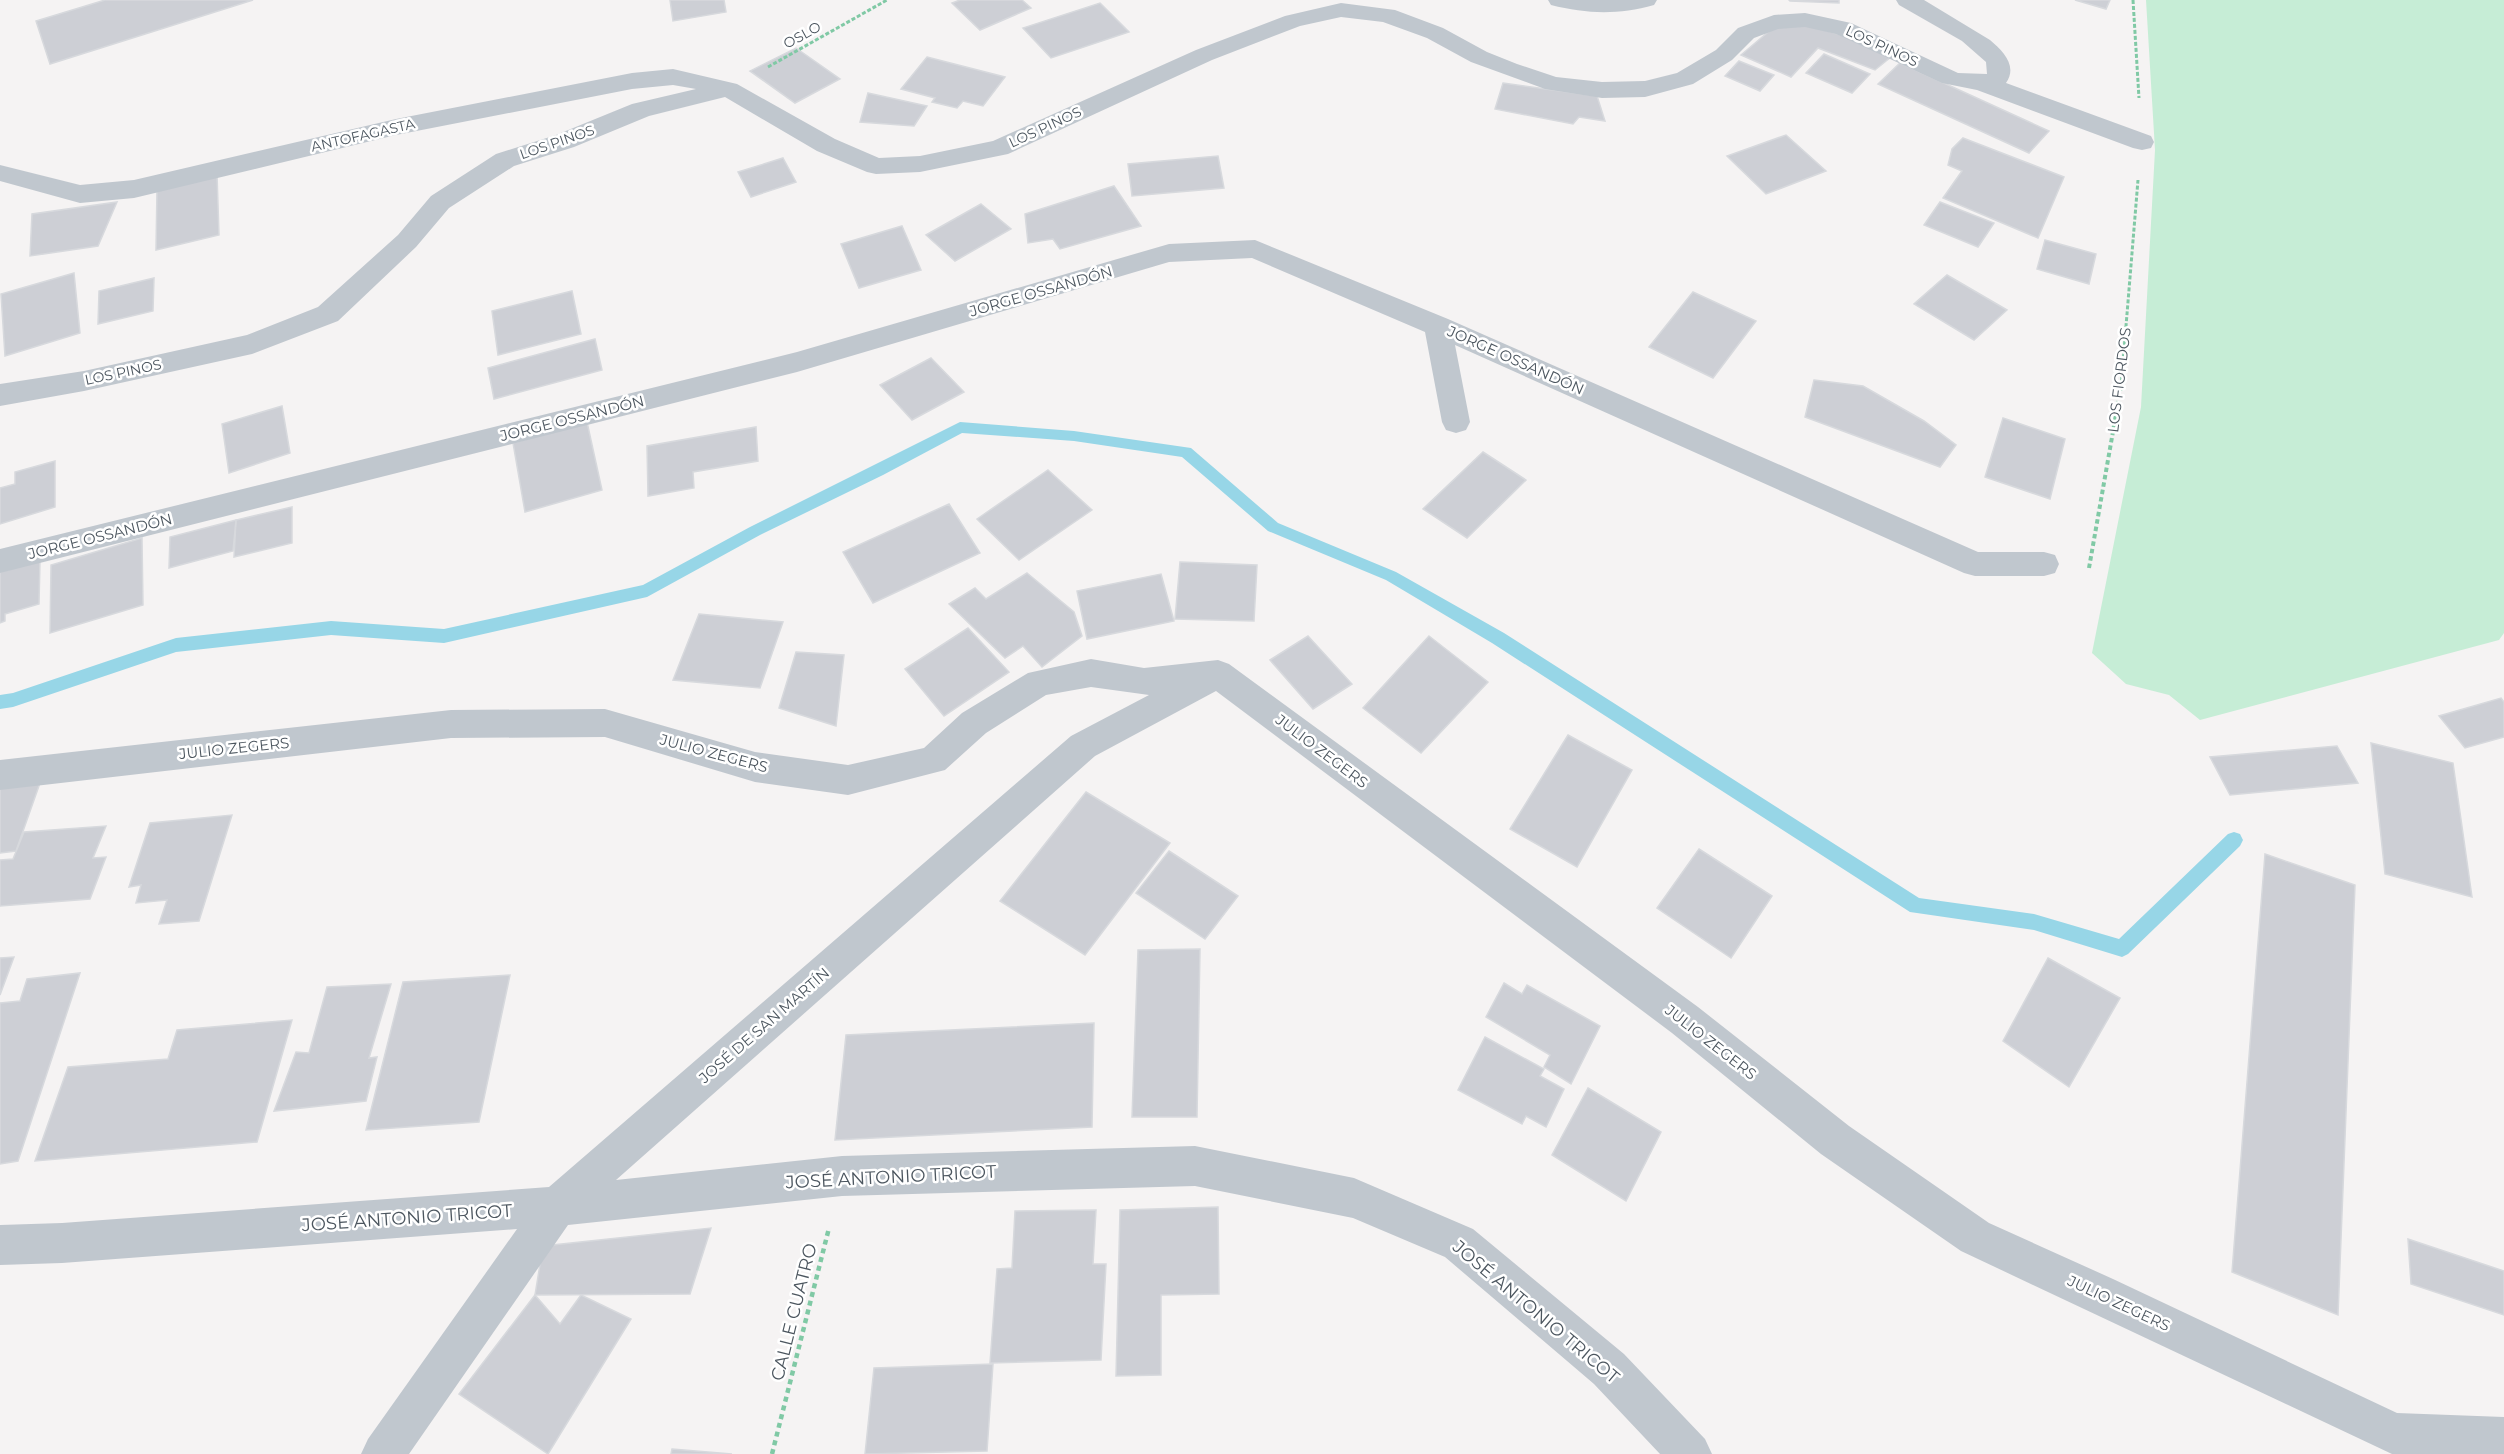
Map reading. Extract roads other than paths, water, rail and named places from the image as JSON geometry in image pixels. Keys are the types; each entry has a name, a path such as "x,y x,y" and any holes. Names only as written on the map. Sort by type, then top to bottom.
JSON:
{"street":[{"path":"1559,0 1576,5 1611,7 1646,0"},
{"path":"1907,0 1974,39 1997,59 2000,69 1997,79 1982,83"},
{"name":"LOS PINOS","path":"0,395 84,381 252,344 328,314 407,240 440,202 505,160 565,141 641,110 728,89 826,145 876,166 920,164 999,148 1204,56 1293,21 1341,10 1387,15 1435,33 1479,57 1509,69 1553,84 1602,90 1645,88 1685,80 1724,55 1746,33 1774,22 1806,20 1843,28 1950,78 1968,83 1982,83"},
{"name":"ANTOFAGASTA","path":"0,173 80,194 134,189 396,127 632,81 673,77 728,89"},
{"path":"1982,83 2142,142"},
{"name":"JORGE OSSANDÓN","path":"0,561 797,362 1169,253 1255,249 1438,326 1975,564 2044,564"},
{"path":"1438,326 1456,422"},
{"name":"JULIO ZEGERS","path":"0,775 451,724 605,723 755,767 848,780 933,760 974,723 1039,683 1091,674 1144,682 1218,674 1685,1020 1835,1140 1976,1237 2395,1434 2504,1438"},
{"name":"JOSÉ DE SAN MARTÍN","path":"383,1454 557,1206 1083,746 1218,674"},
{"name":"JOSÉ ANTONIO TRICOT","path":"0,1245 62,1244 557,1206 842,1176 1195,1166 1354,1198 1459,1243 1609,1369 1690,1454"}],"waterway":[{"path":"0,702 13,700 176,645 331,628 444,636 647,591 755,531 878,471 960,427 1074,436 1186,452 1273,527 1391,576 1498,638 1916,906 2034,922 2122,948 2234,840"}]}
